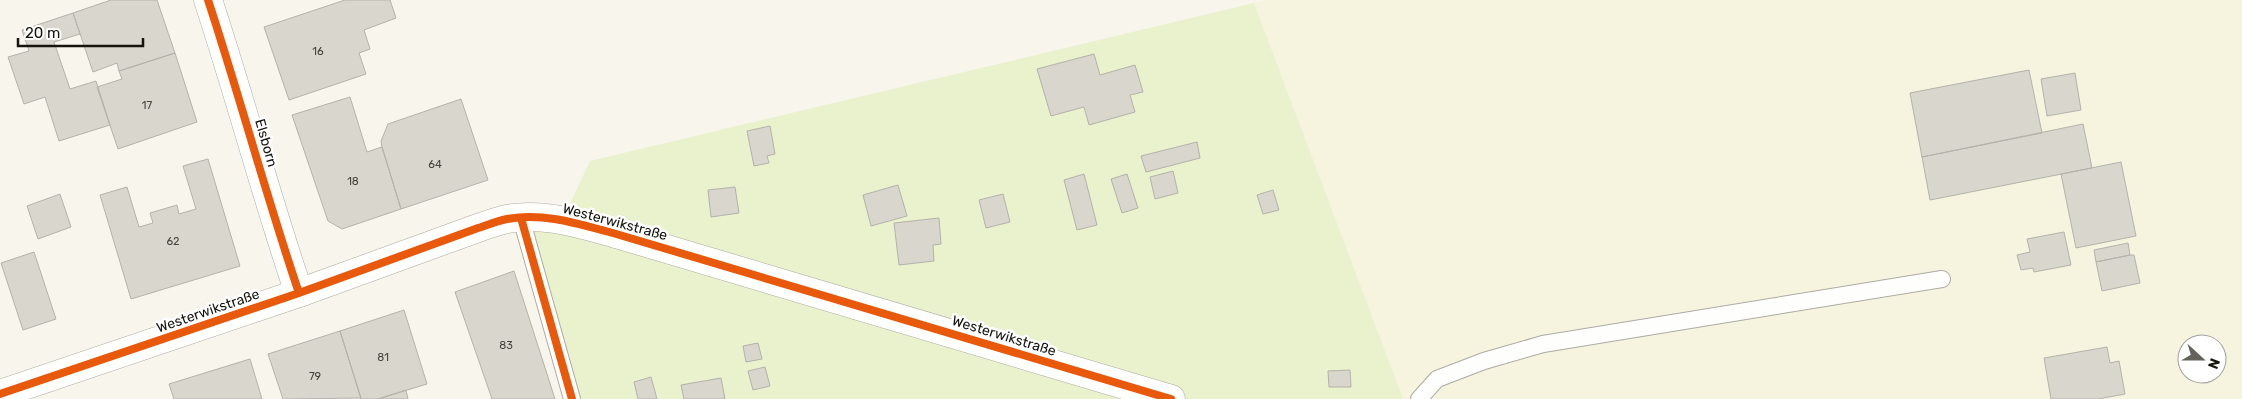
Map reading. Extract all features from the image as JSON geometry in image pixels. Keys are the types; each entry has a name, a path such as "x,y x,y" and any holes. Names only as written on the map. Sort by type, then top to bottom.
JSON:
{"street":[{"name":"Elsborn","path":"208,0 239,95 275,221 299,293"},
{"name":"Westerwikstraße","path":"0,394 299,293 478,228 521,218 563,219 1171,399"}],"lane":[{"path":"521,218 572,399"},
{"path":"1420,399 1437,379 1484,361 1543,344 1942,279"}],"shaded area":[{"path":"1266,0 2242,0 2242,399 1403,399 1254,3"}],"green space":[{"path":"1254,3 1403,399 572,399 521,218 563,219 590,161"}],"building":[{"path":"111,0 157,0 175,53 119,71 117,63 93,72 73,13"},
{"path":"345,0 390,0 396,18 364,30 370,49 359,53 366,74 289,100 264,27"},
{"path":"73,13 80,34 54,42 70,89 96,81 110,125 59,141 45,97 24,104 8,57 29,51 22,30"},
{"path":"175,53 197,122 118,149 97,87 122,79 119,71"},
{"path":"1094,54 1100,75 1135,65 1143,92 1130,95 1135,112 1089,125 1084,107 1051,116 1037,69"},
{"path":"2029,70 2042,133 1922,157 1910,93"},
{"path":"2075,73 2081,110 2047,116 2041,79"},
{"path":"350,97 367,152 382,147 401,209 342,229 328,221 292,115"},
{"path":"461,99 488,180 401,209 381,141 388,124"},
{"path":"2083,124 2092,168 1930,200 1922,157"},
{"path":"770,126 775,154 767,156 769,163 754,166 747,131"},
{"path":"1197,142 1200,158 1146,172 1141,156"},
{"path":"208,159 240,266 131,299 100,195 127,187 139,227 153,223 150,213 177,205 179,214 196,209 183,166"},
{"path":"2121,162 2136,236 2076,248 2061,174"},
{"path":"1173,171 1178,193 1155,199 1150,177"},
{"path":"1084,174 1097,225 1077,230 1064,180"},
{"path":"1127,174 1138,208 1122,213 1111,179"},
{"path":"898,185 907,216 871,226 863,195"},
{"path":"735,187 739,213 711,217 708,190"},
{"path":"1273,190 1279,210 1263,214 1257,195"},
{"path":"60,194 71,227 38,239 27,206"},
{"path":"1003,194 1010,222 986,228 979,200"},
{"path":"939,218 941,244 933,245 934,261 899,265 894,223"},
{"path":"2064,232 2071,265 2034,272 2033,268 2021,270 2017,255 2030,252 2027,239"},
{"path":"2128,243 2130,255 2096,262 2094,250"},
{"path":"34,252 56,319 23,330 1,263"},
{"path":"2134,255 2140,283 2102,291 2096,262"},
{"path":"514,271 555,399 492,399 455,292"},
{"path":"404,310 427,384 378,399 361,399 340,331"},
{"path":"340,331 361,398 283,399 268,354"},
{"path":"758,343 762,359 746,362 743,346"},
{"path":"2107,347 2110,363 2119,361 2125,394 2098,399 2051,399 2044,358"},
{"path":"250,359 262,399 174,399 169,384"},
{"path":"765,367 770,386 753,390 748,371"},
{"path":"1350,370 1351,387 1329,387 1328,371"},
{"path":"651,377 657,399 638,399 634,382"},
{"path":"721,378 725,399 684,399 681,385"},
{"path":"406,390 408,399 378,399"}],"cycle path":[{"path":"208,0 299,293"},
{"path":"0,394 299,293 492,223 520,217 534,217 561,220 613,233 1171,399"},
{"path":"521,218 572,399"}]}
